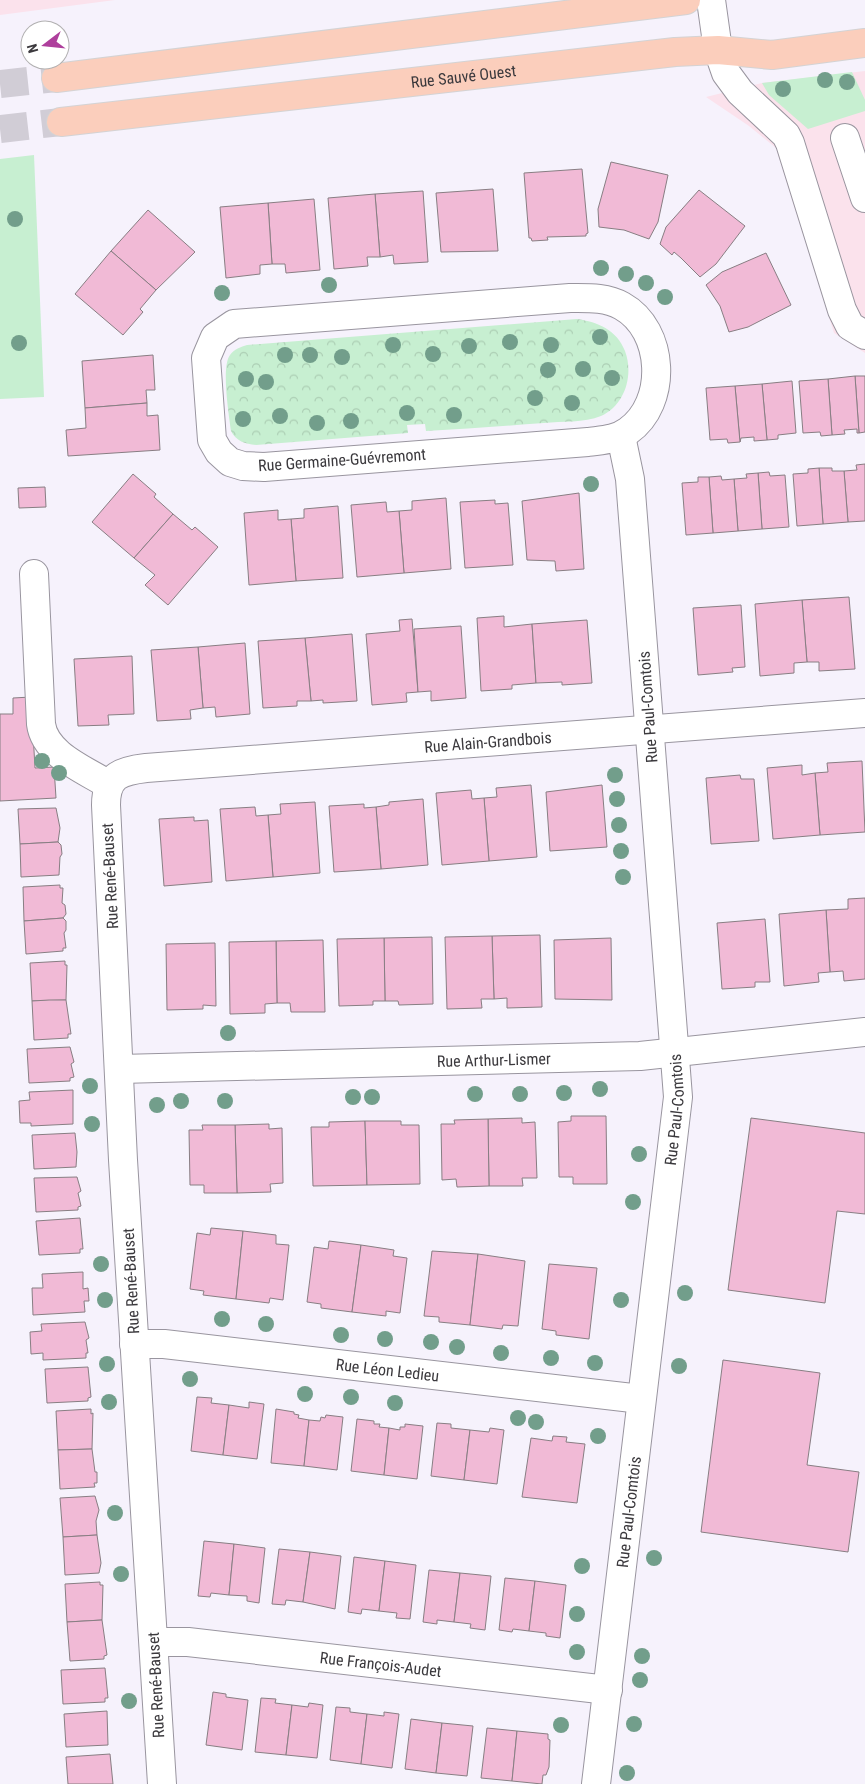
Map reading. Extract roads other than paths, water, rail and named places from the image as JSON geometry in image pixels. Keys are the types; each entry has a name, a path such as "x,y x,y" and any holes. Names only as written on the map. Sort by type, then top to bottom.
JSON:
{"main road":[{"path":"56,78 686,0"},
{"name":"Rue Sauvé Ouest","path":"61,122 675,52 718,50 772,55 865,43"}],"street":[{"path":"711,0 722,66 740,92 786,135 842,310 850,326 865,335"},
{"path":"846,138 865,198"},
{"name":"Rue Germaine-Guévremont","path":"570,298 604,300 622,307 638,319 649,335 657,373 648,404 634,426 621,436 588,442 264,467 243,466 224,458 212,440 206,366 207,350 220,332 242,323 570,298"},
{"name":"Rue Paul-Comtois","path":"596,1784 678,1097 671,1024 651,730 629,467 621,436"},
{"path":"34,574 41,724 44,737 55,750 111,782"},
{"name":"Rue Alain-Grandbois","path":"111,782 128,771 146,768 865,713"},
{"name":"Rue René-Bauset","path":"111,782 106,805 134,1344 162,1784"},
{"name":"Rue Arthur-Lismer","path":"120,1068 640,1056 865,1032"},
{"name":"Rue Léon Ledieu","path":"134,1344 164,1344 641,1399"},
{"name":"Rue François-Audet","path":"154,1642 188,1642 608,1690"}],"tunnel":[{"path":"0,84 56,78"},
{"path":"0,129 61,122"}]}
